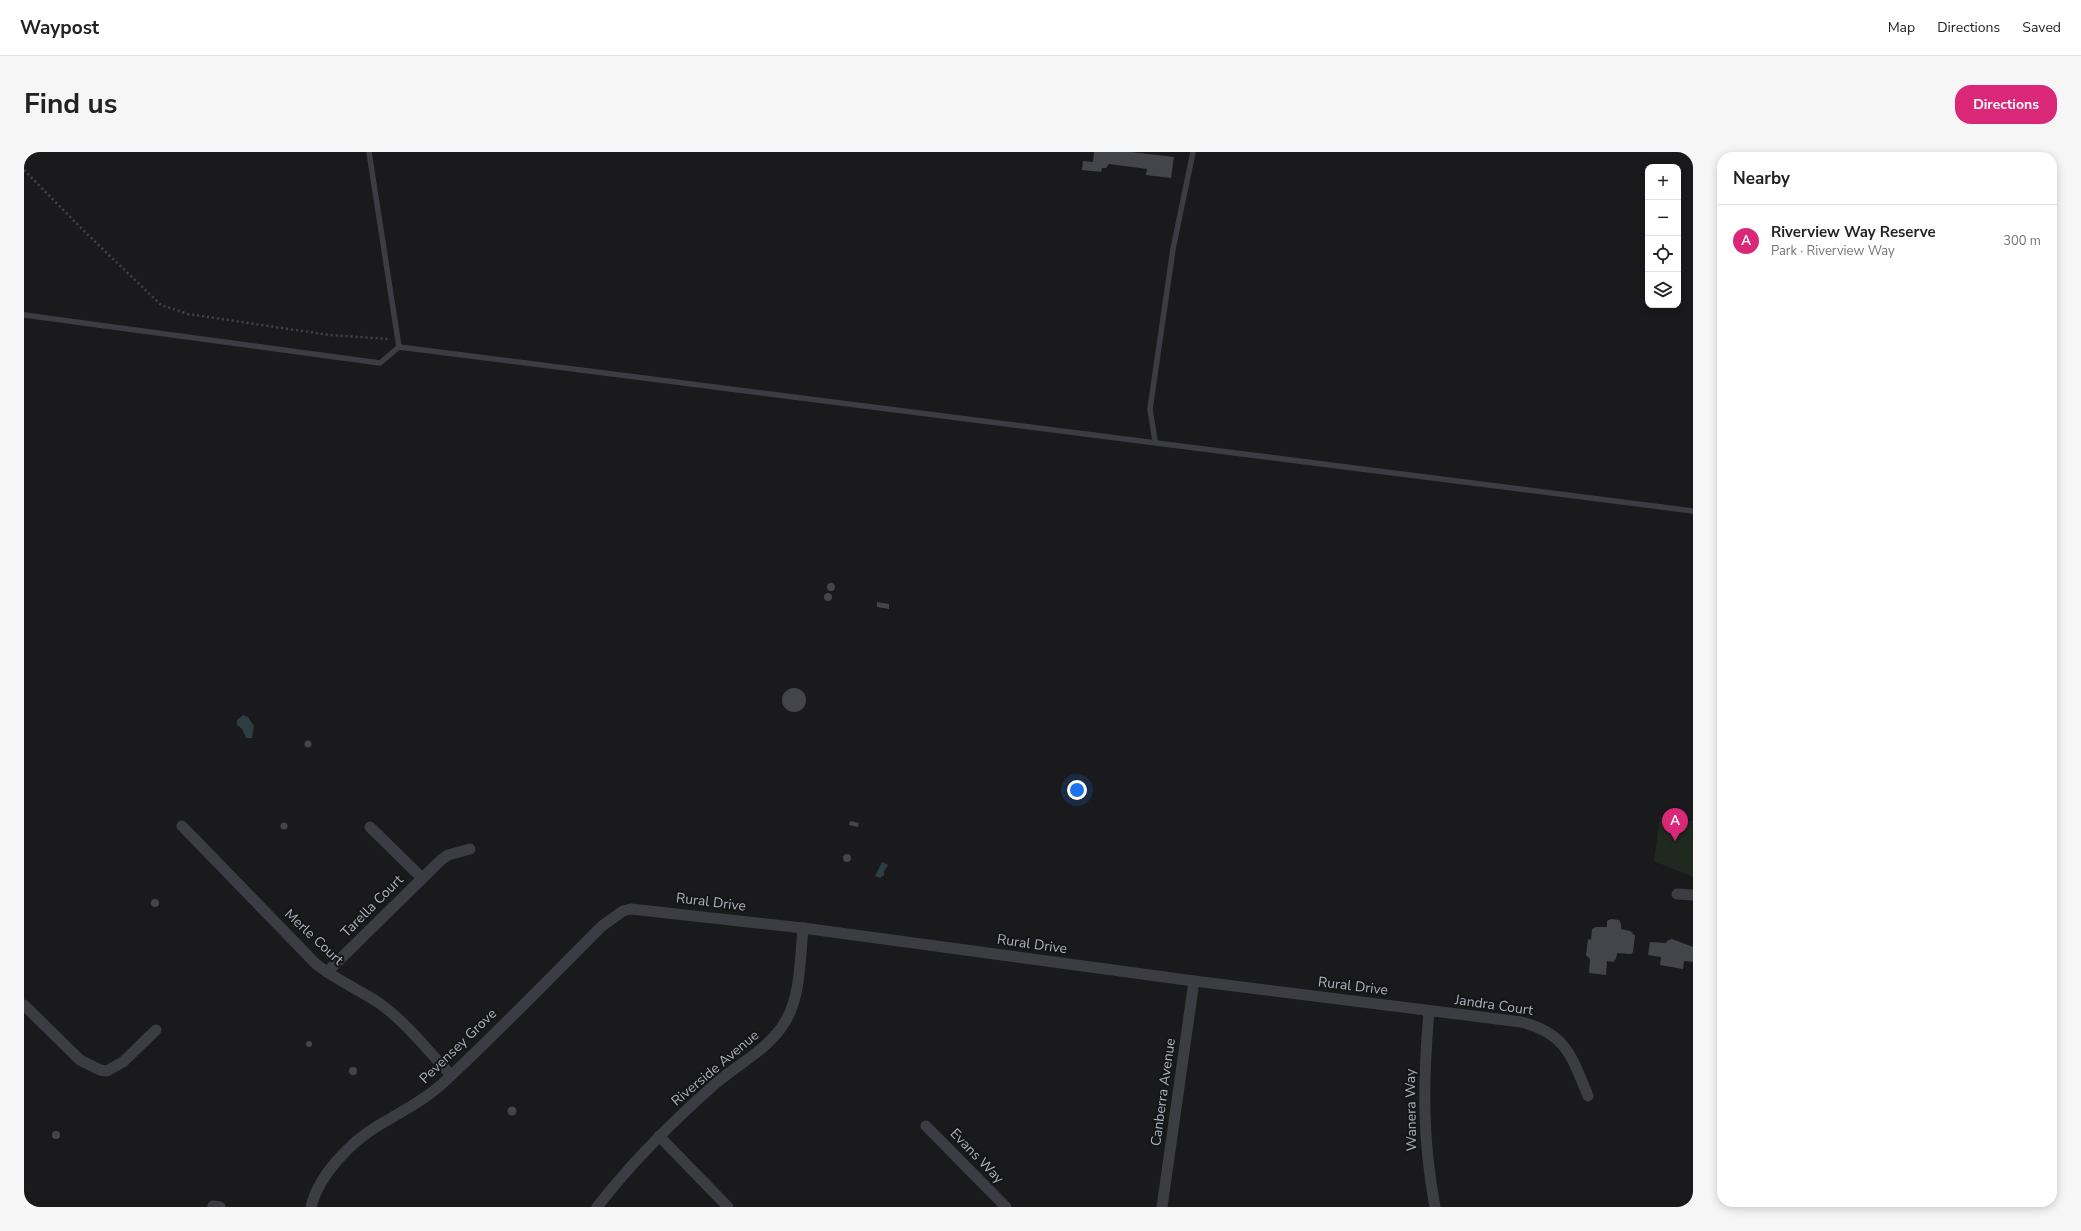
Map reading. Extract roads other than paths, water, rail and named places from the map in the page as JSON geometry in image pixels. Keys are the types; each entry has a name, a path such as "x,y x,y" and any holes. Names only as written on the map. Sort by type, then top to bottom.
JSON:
{"street":[{"name":"Merle Court","path":"182,826 326,972 379,1003 392,1013 451,1074"},
{"name":"Tarella Court","path":"370,827 422,878"},
{"name":"Tarella Court","path":"326,972 445,857 470,849"},
{"path":"1677,894 1693,895"},
{"name":"Rural Drive","path":"631,909 803,928 1429,1011"},
{"name":"Pevensey Grove","path":"311,1207 316,1190 335,1163 365,1135 429,1096 602,926 623,911 631,909"},
{"name":"Riverside Avenue","path":"597,1207 615,1183 659,1136 716,1083 767,1044 778,1033 791,1010 795,994 803,928"},
{"name":"Canberra Avenue","path":"1162,1207 1194,981"},
{"path":"24,1005 80,1060 100,1070 107,1070 123,1062 156,1030"},
{"name":"Jandra Court","path":"1429,1011 1521,1022 1546,1030 1564,1045 1571,1054 1588,1096"},
{"name":"Wanera Way","path":"1429,1011 1424,1084 1424,1114 1426,1147 1435,1207"},
{"name":"Evans Way","path":"926,1126 1006,1207"},
{"path":"659,1136 728,1207"}],"lane":[{"path":"369,152 399,347"},
{"path":"1155,442 1150,409 1173,248 1193,152"},
{"path":"24,315 380,363 399,347 1693,510"}],"place":[{"name":"Riverview Way Reserve","path":"1675,841"}]}
